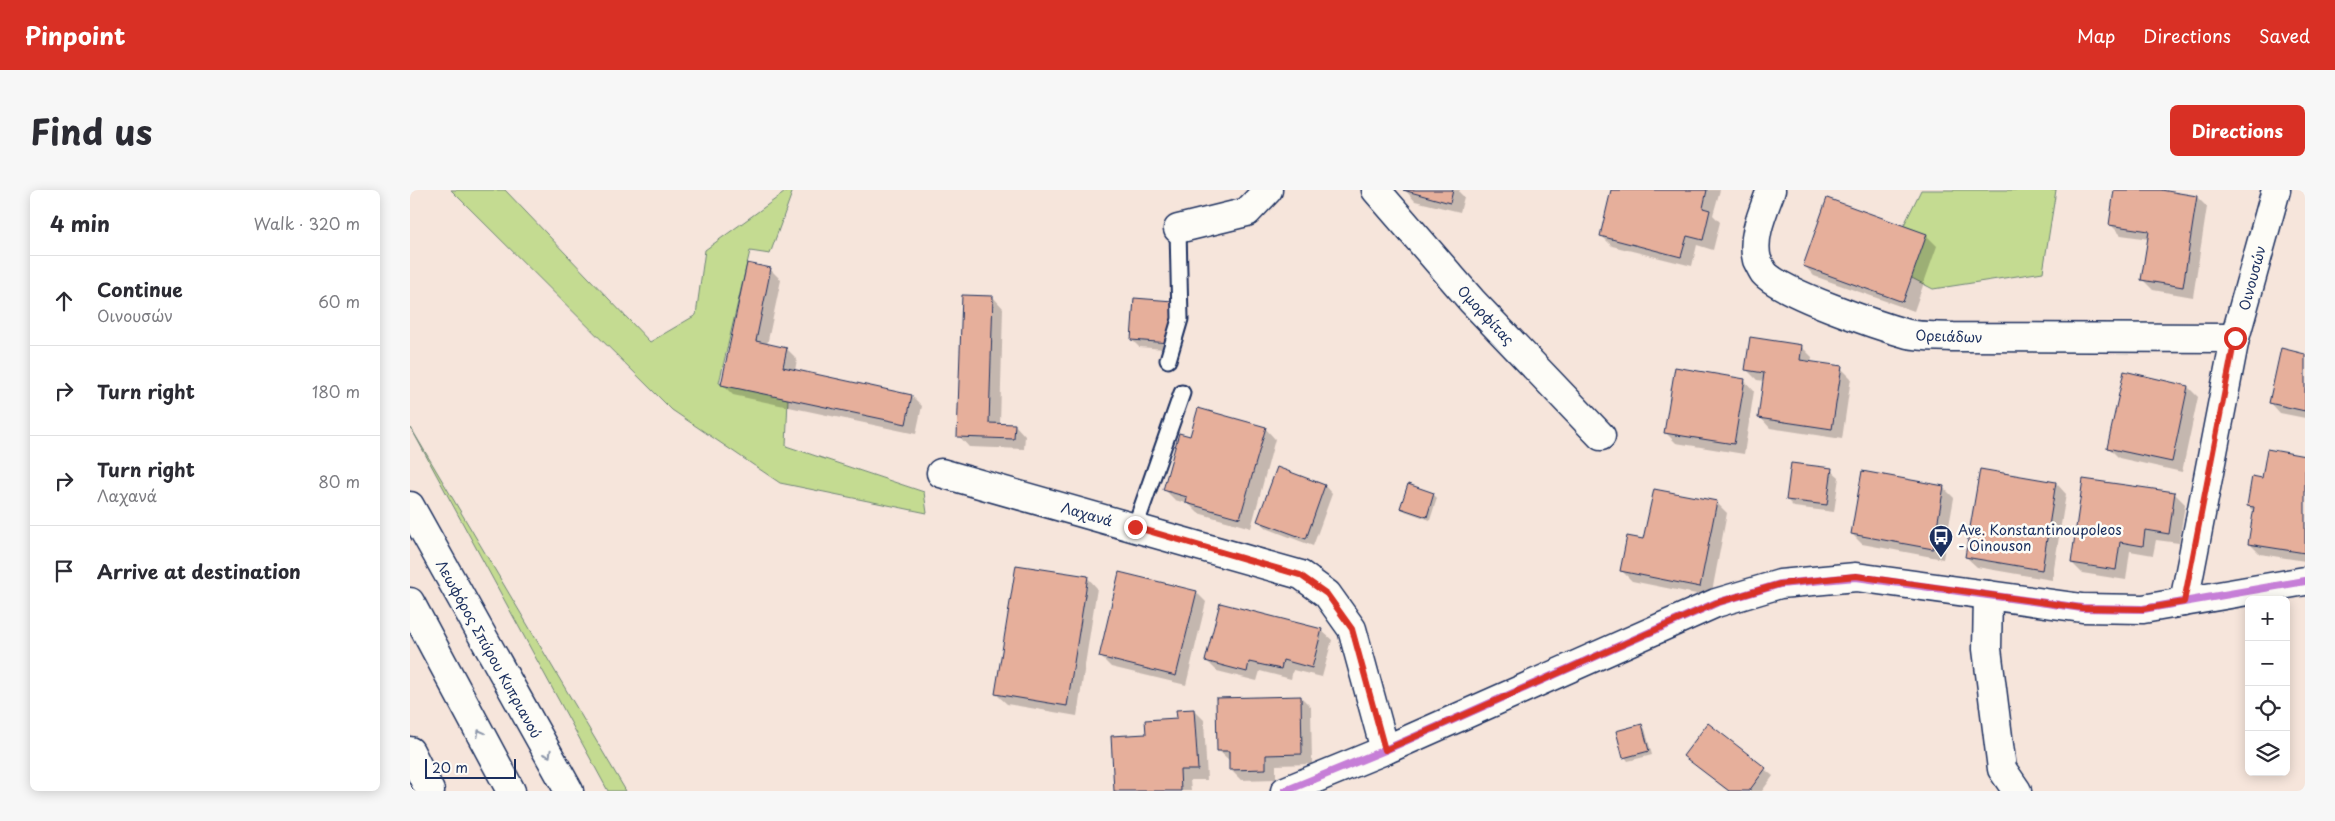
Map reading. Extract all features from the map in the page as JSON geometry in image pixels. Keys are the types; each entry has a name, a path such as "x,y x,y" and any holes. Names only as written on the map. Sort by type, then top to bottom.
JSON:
{"street":[{"path":"1178,229 1247,212 1268,190"},
{"name":"Ομορφίτας","path":"1376,190 1472,301 1601,436"},
{"name":"Ορειάδων","path":"1771,190 1758,226 1755,248 1758,261 1764,273 1781,286 1859,319 1910,334 1953,337 2235,338"},
{"name":"Οινουσών","path":"2184,602 2235,338 2276,190"},
{"name":"Λαχανά","path":"941,473 1300,575 1327,594 1352,629 1385,750"},
{"name":"Λεωφόρος Σπύρου Κυπριανού","path":"410,506 569,791"},
{"path":"1285,791 1385,750 1716,603 1780,584 1856,576 2082,608 2143,609 2305,582"},
{"path":"1988,595 1987,649 2002,769 2017,791"},
{"path":"410,602 511,791"},
{"path":"410,751 430,791"}],"lane":[{"path":"1168,360 1180,319 1178,229"},
{"path":"1135,527 1182,392"}],"green space":[{"path":"451,190 505,190 650,342 696,315 705,250 788,190 793,190 770,254 750,251 719,383 788,399 786,446 924,492 927,513 780,483 672,410"},
{"path":"1921,190 2056,190 2043,272 1933,289 1885,264"},
{"path":"411,428 626,791 608,791"}],"building":[{"path":"1403,190 1453,190 1450,203"},
{"path":"1611,190 1707,190 1703,208 1710,210 1703,240 1687,236 1681,257 1600,236"},
{"path":"2114,190 2161,190 2197,196 2183,287 2141,280 2149,231 2109,225"},
{"path":"1827,198 1927,234 1903,302 1803,266"},
{"path":"747,263 771,268 756,341 787,348 783,367 912,395 906,424 721,385"},
{"path":"962,295 993,296 989,423 1015,424 1014,439 957,437"},
{"path":"1134,298 1173,301 1170,343 1131,340"},
{"path":"1750,337 1802,345 1800,360 1842,366 1832,429 1758,418 1764,373 1745,370"},
{"path":"2281,348 2305,354 2305,411 2269,403"},
{"path":"1675,367 1745,379 1734,444 1664,433"},
{"path":"2124,371 2188,386 2172,462 2107,448"},
{"path":"1198,408 1266,427 1240,518 1186,503 1187,497 1163,490 1179,433 1190,436"},
{"path":"2267,449 2305,456 2305,553 2248,544 2254,507 2247,506 2252,476 2262,478"},
{"path":"1791,463 1832,468 1827,505 1786,500"},
{"path":"1277,467 1325,485 1306,539 1257,521"},
{"path":"1980,469 2056,482 2042,570 1965,557"},
{"path":"1862,471 1944,486 1933,549 1851,534"},
{"path":"2083,479 2175,492 2169,534 2145,530 2143,546 2120,542 2116,570 2071,563"},
{"path":"1408,484 1434,493 1427,517 1400,508"},
{"path":"1654,489 1717,501 1700,587 1620,571 1627,536 1643,539"},
{"path":"1016,565 1088,576 1067,706 995,694"},
{"path":"1119,572 1197,591 1176,676 1099,657"},
{"path":"1220,603 1322,629 1312,668 1283,660 1281,669 1249,662 1247,672 1205,661"},
{"path":"1301,696 1302,754 1266,755 1266,769 1229,770 1229,751 1217,751 1216,698"},
{"path":"1194,709 1198,770 1180,770 1181,791 1114,791 1111,736 1146,734 1145,720 1177,718 1176,710"},
{"path":"1708,723 1766,768 1749,791 1729,791 1683,756"},
{"path":"1642,724 1649,751 1623,758 1616,731"}],"transit line":[{"path":"1285,791 1385,750 1716,603 1780,584 1856,577 2082,608 2143,609 2305,581"}],"place":[{"name":"Ave. Konstantinoupoleos - Oinouson","path":"1941,558"}],"route":[{"path":"1135,527 1300,575 1327,594 1352,629 1385,750 1716,603 1780,584 1856,576 2082,608 2143,609 2184,602 2235,338"}]}
